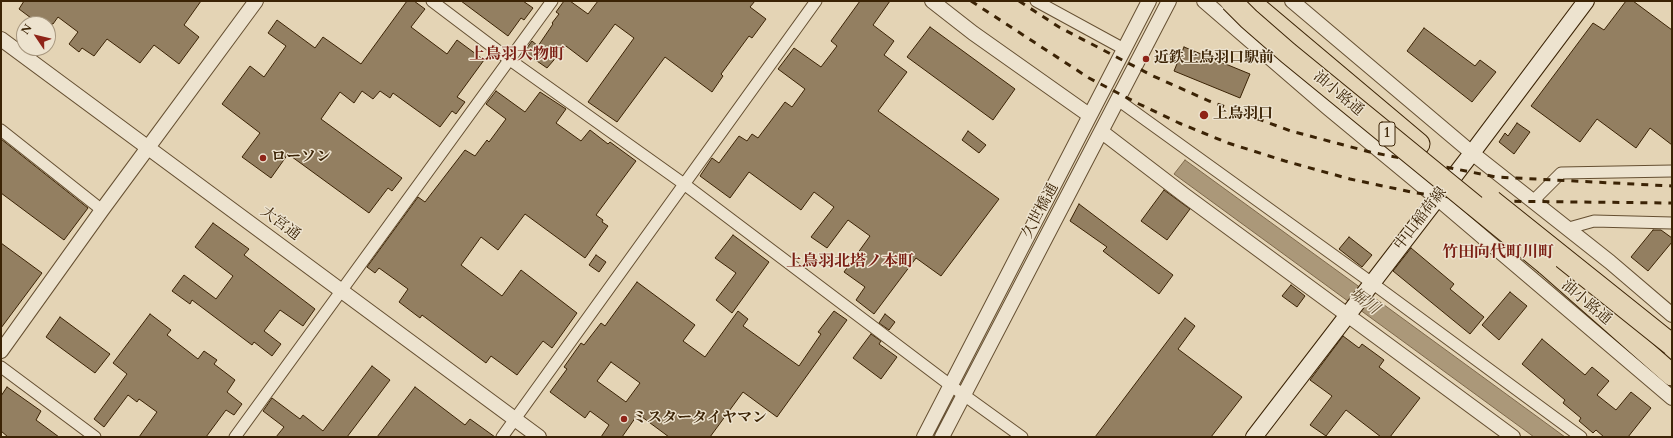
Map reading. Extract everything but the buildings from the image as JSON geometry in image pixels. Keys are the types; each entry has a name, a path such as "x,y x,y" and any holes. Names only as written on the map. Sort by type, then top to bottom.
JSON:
{"highway":[{"name":"1","path":"1231,1 1288,53 1546,264 1672,375"},
{"path":"1249,1 1419,144 1672,345"},
{"name":"1","path":"1546,264 1672,359"}],"main road":[{"name":"中山稲荷線","path":"1254,437 1472,153 1586,1"}],"street":[{"path":"1,351 102,210 256,1"},
{"path":"432,1 510,60 684,184 950,385 1022,437"},
{"path":"235,437 340,290 552,1"},
{"path":"502,437 816,1"},
{"path":"932,1 973,33 1089,115"},
{"path":"1036,1 1124,49"},
{"name":"久世橋通","path":"924,437 1056,178 1149,1"},
{"name":"久世橋通","path":"942,437 1169,1"},
{"name":"油小路通","path":"1204,1 1328,108 1437,198 1672,398"},
{"path":"1292,1 1472,153 1569,228 1672,315"},
{"name":"大宮通","path":"1,39 539,437"},
{"path":"1118,100 1581,437"},
{"path":"1,130 102,210"},
{"path":"1102,132 1183,194 1349,313 1513,437"},
{"path":"1533,200 1561,173 1672,171"},
{"path":"1056,178 1073,187"},
{"path":"1569,228 1594,221 1672,223"},
{"path":"1003,282 1018,291"},
{"path":"1,368 95,437"}],"water":[{"name":"堀川","path":"1185,160 1565,437 1534,437 1174,174"}],"railway":[{"path":"971,1 1089,78 1139,104 1179,123 1228,143 1285,161 1350,179 1416,193 1484,201 1672,203"},
{"path":"1019,1 1059,27 1151,75 1209,101 1291,131 1370,152 1496,177 1672,186"}],"place":[{"name":"近鉄上鳥羽口駅前","path":"1146,59"},
{"name":"上鳥羽口","path":"1204,115"},
{"name":"ローソン","path":"263,158"},
{"name":"ミスタータイヤマン","path":"624,419"}],"district":[{"name":"上鳥羽大物町","path":"517,55"},
{"name":"竹田向代町川町","path":"1498,253"},
{"name":"上鳥羽北塔ノ本町","path":"850,262"}]}
